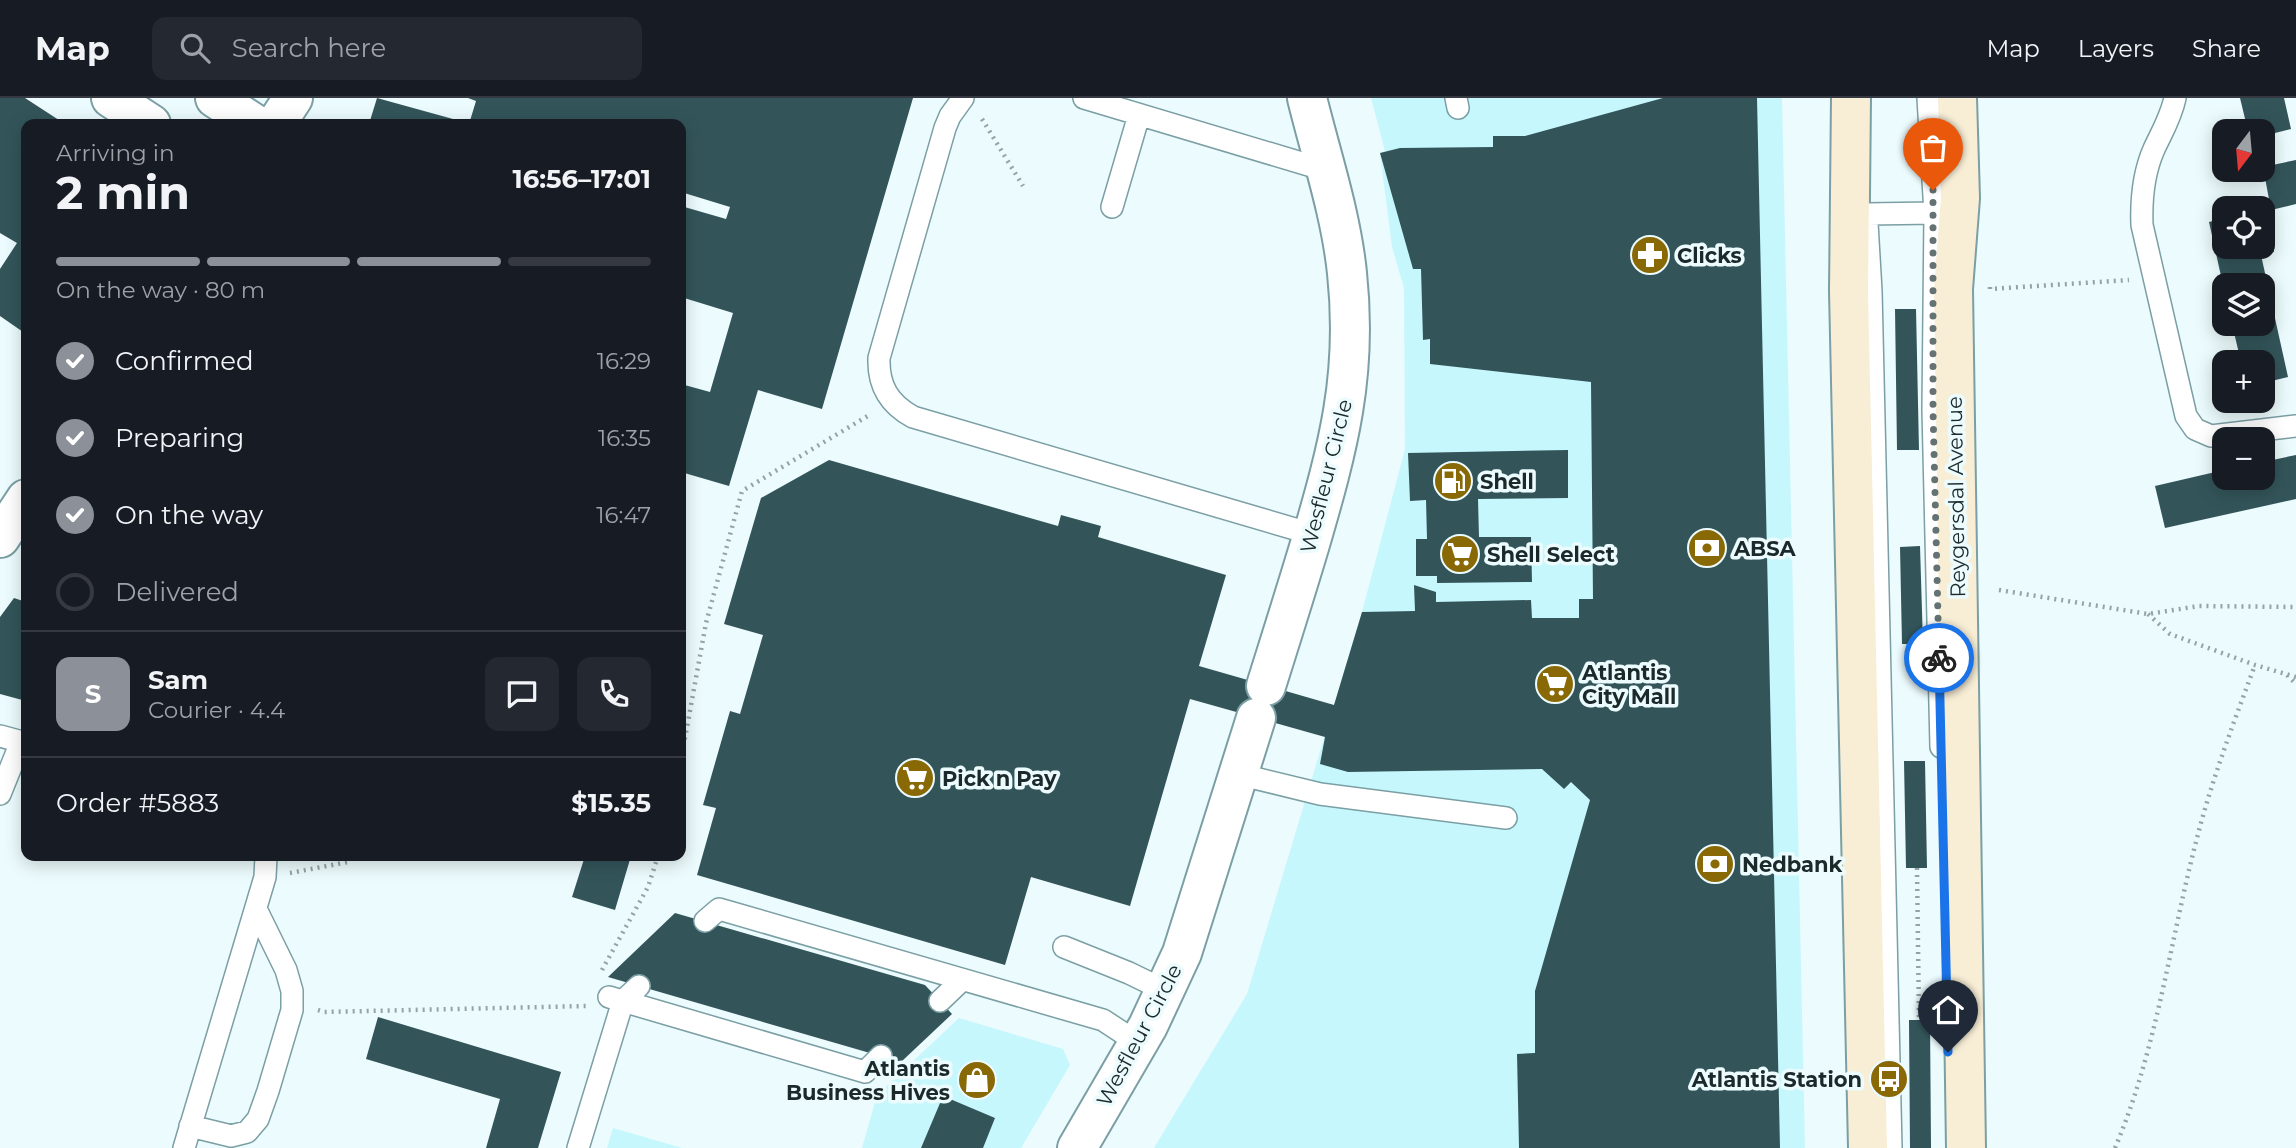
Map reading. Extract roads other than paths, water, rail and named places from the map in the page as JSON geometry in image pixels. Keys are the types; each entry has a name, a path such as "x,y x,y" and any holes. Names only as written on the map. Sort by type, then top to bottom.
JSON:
{"main road":[{"path":"1851,98 1849,305 1868,1148"},
{"name":"Reygersdal Avenue","path":"1957,98 1960,198 1953,289 1966,1148"}],"street":[{"path":"111,98 142,119"},
{"path":"215,98 246,119"},
{"path":"279,119 293,98"},
{"name":"Wesfleur Circle","path":"1077,1148 1166,991 1196,913 1342,429 1351,351 1343,240 1307,98"},
{"path":"0,538 21,506"}],"lane":[{"path":"1084,98 1325,170"},
{"path":"1863,98 1871,303 1891,1148"},
{"path":"1928,98 1935,213 1933,410 1950,1148"},
{"path":"2175,98 2166,128 2145,175 2141,200 2142,225 2186,416 2195,429 2211,436 2296,426"},
{"path":"969,103 950,116 945,128 879,358 882,386 892,402 913,417 1312,534"},
{"path":"1112,207 1139,115"},
{"path":"1867,215 1935,213"},
{"path":"0,736 21,741"},
{"path":"0,794 21,747"},
{"path":"1238,774 1320,794 1506,818"},
{"path":"184,1148 256,909 265,877 266,861"},
{"path":"190,1126 231,1136 247,1132 258,1119 268,1091 292,1010 292,1001 286,970 256,909"},
{"path":"705,921 719,909 1103,1020 1138,1043"},
{"path":"1064,947 1166,991"},
{"path":"940,1001 962,979"},
{"path":"578,1148 616,999 639,986"},
{"path":"616,999 865,1072 881,1056"}],"place":[{"name":"Clicks","path":"1650,255"},
{"name":"Shell","path":"1453,481"},
{"name":"ABSA","path":"1707,548"},
{"name":"Shell Select","path":"1460,554"},
{"name":"Atlantis City Mall","path":"1555,684"},
{"name":"Pick n Pay","path":"915,778"},
{"name":"Nedbank","path":"1715,864"},
{"name":"Atlantis Station","path":"1889,1079"},
{"name":"Atlantis Business Hives","path":"977,1080"}]}
